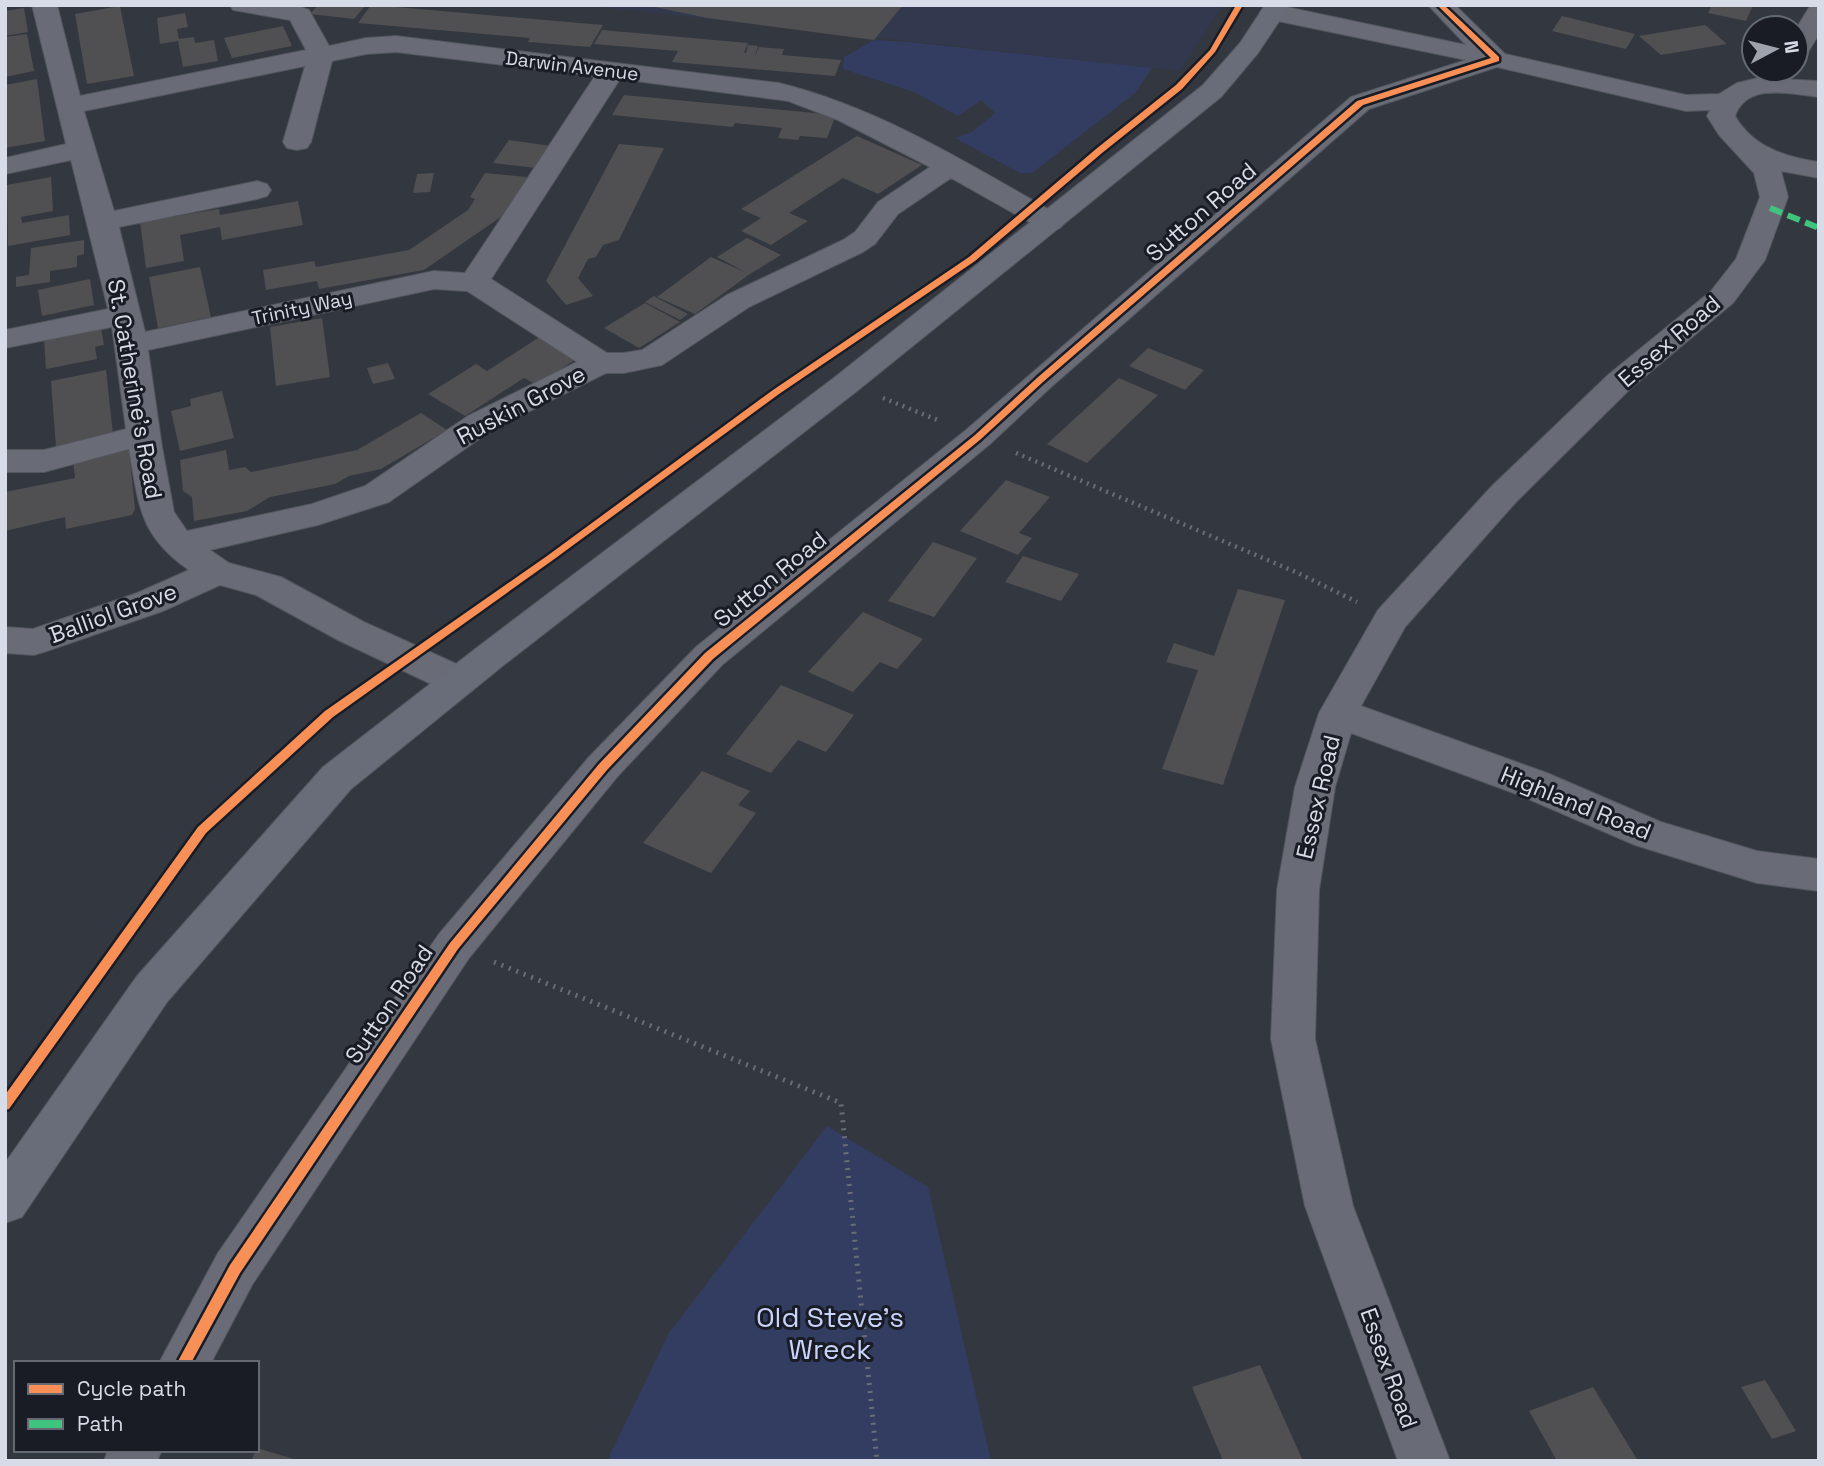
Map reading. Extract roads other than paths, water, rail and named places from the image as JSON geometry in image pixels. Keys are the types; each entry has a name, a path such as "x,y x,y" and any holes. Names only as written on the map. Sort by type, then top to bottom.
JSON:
{"main road":[{"path":"5,1202 152,989 337,778 846,384 1212,91 1249,48 1276,9"}],"street":[{"name":"St. Catherine's Road","path":"44,5 69,106 103,222 128,329 157,513 178,545 218,572 268,586 351,631 459,681"},
{"path":"242,5 300,15 321,55 297,142"},
{"path":"1440,5 1496,59"},
{"path":"1276,9 1686,103 1727,102"},
{"path":"1810,26 1819,11"},
{"name":"Darwin Avenue","path":"69,106 366,46 396,44 779,91 806,97 842,110 1050,222"},
{"name":"Sutton Road","path":"185,1361 235,1269 454,946 603,767 709,656 978,437 1040,380 1360,103 1496,59"},
{"path":"474,282 612,71"},
{"path":"1754,84 1727,102 1721,117 1739,142 1768,172 1774,197 1819,173"},
{"path":"1686,103 1739,142 1772,160 1819,173"},
{"path":"5,166 82,149"},
{"name":"Ruskin Grove","path":"178,545 318,514 377,495 480,423 600,363 624,363 651,358 738,301 853,246 865,238 888,208 950,166"},
{"path":"103,222 257,190"},
{"name":"Essex Road","path":"1424,1461 1329,1206 1293,1039 1298,890 1315,787 1338,713 1391,619 1504,494 1619,382 1722,297 1750,260 1774,197"},
{"name":"Trinity Way","path":"5,339 128,329 434,280 474,282 600,363"},
{"path":"5,461 44,461 144,435"},
{"name":"Balliol Grove","path":"5,640 34,642 150,602 218,572"},
{"name":"Highland Road","path":"1338,713 1533,784 1649,834 1757,867 1819,875"}],"park label":[{"name":"Old Steve's Wreck","path":"830,1333"}]}
